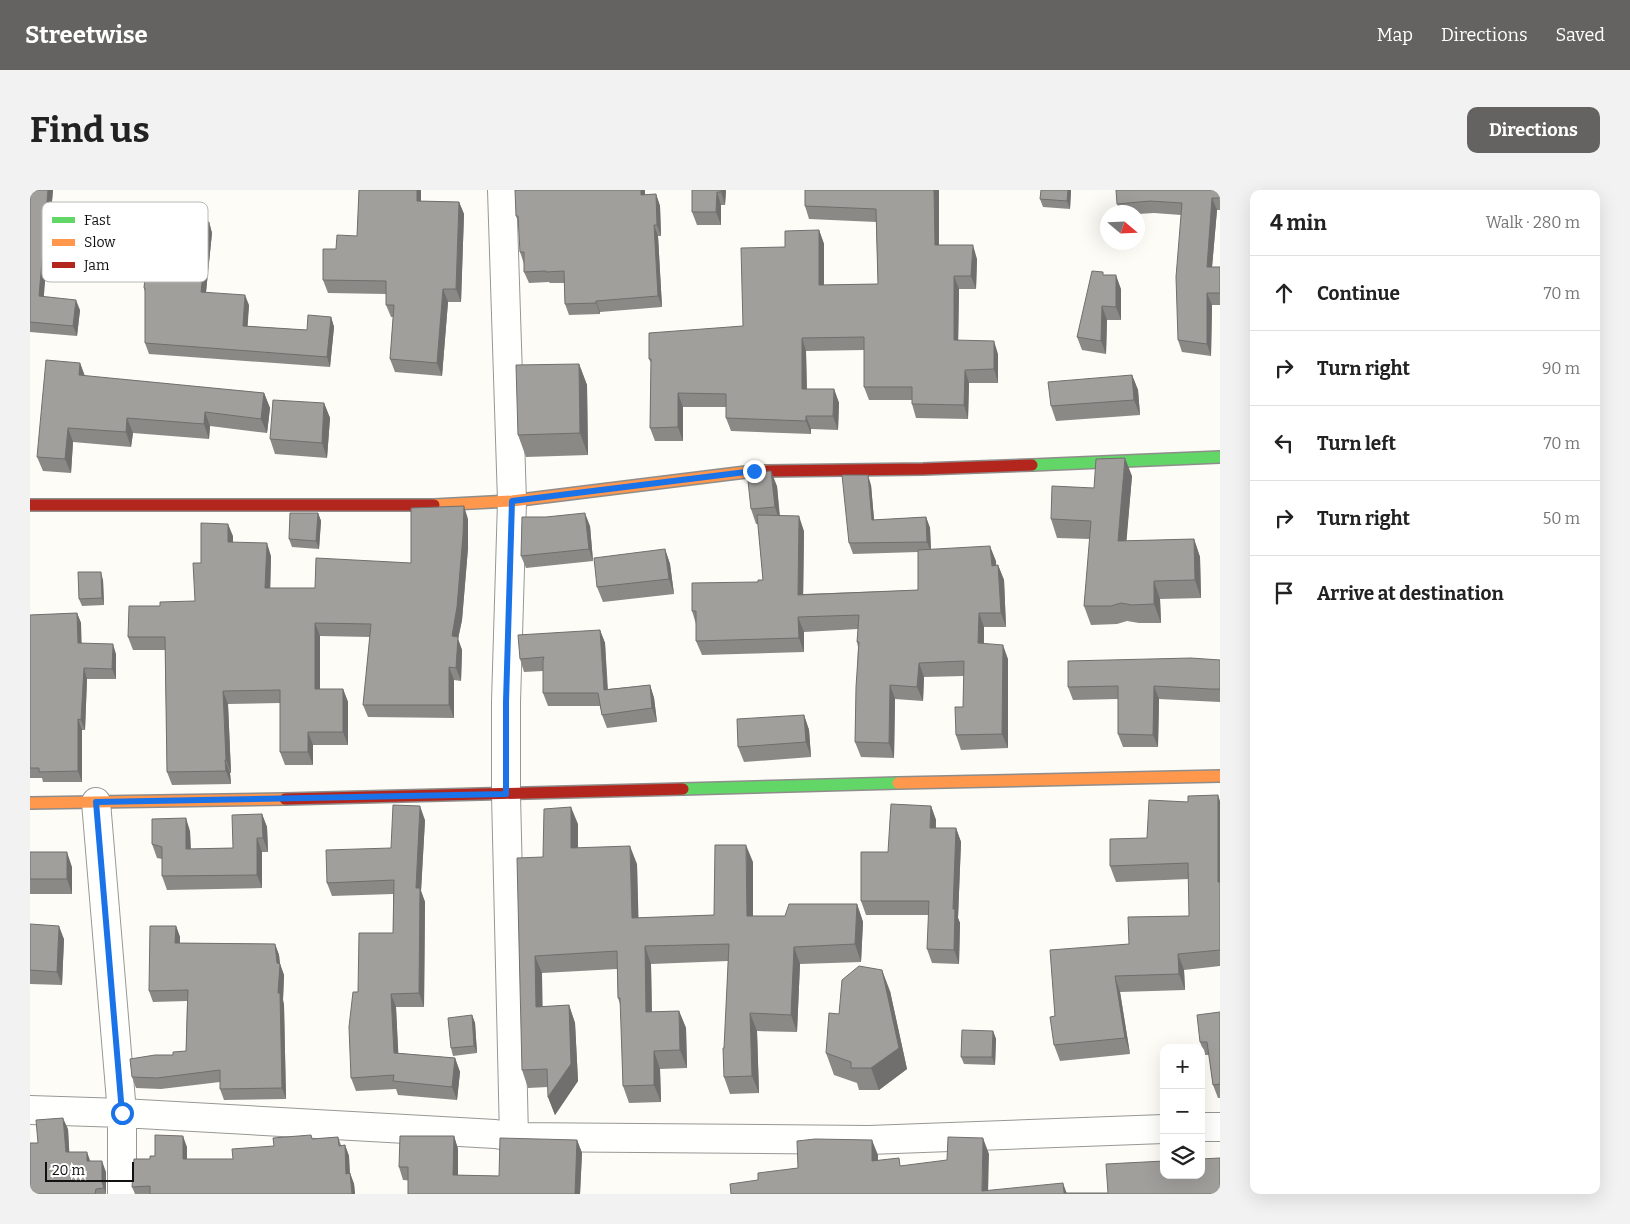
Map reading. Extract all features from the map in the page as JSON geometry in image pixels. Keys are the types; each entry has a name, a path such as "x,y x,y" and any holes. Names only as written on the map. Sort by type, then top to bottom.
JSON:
{"street":[{"path":"502,190 512,501 506,702 506,794 514,1137"},
{"path":"30,505 442,505 512,501 754,471 923,469 1220,457"},
{"path":"30,803 506,794 982,780 1220,776"},
{"path":"96,802 122,1113 122,1194"},
{"path":"30,1110 122,1113 496,1134 514,1137 869,1140 1160,1129"},
{"path":"1205,1127 1220,1127"}],"building":[{"path":"30,190 48,190 47,202 42,202 42,261 39,296 76,300 73,326 30,322"},
{"path":"359,190 417,190 417,201 459,202 456,289 443,289 437,363 390,359 394,305 386,305 386,281 323,280 323,249 336,249 337,235 357,236"},
{"path":"515,190 641,190 641,195 656,194 657,225 654,225 658,296 596,301 596,303 565,304 564,271 524,272 524,252 520,252"},
{"path":"692,190 721,190 721,192 717,192 716,212 692,212"},
{"path":"805,190 934,190 935,245 973,245 971,276 954,276 954,340 994,341 994,369 965,370 964,405 912,404 912,387 864,387 864,337 802,338 802,389 834,389 833,416 806,416 806,421 726,418 726,394 678,393 678,427 650,428 651,359 649,359 649,333 743,326 741,248 785,247 785,231 819,230 819,285 878,284 876,209 805,206"},
{"path":"1041,190 1068,190 1067,201 1040,199"},
{"path":"1116,190 1220,190 1220,198 1212,198 1207,267 1220,267 1220,293 1207,293 1207,344 1178,340 1176,277 1182,203 1150,201 1117,204"},
{"path":"1092,271 1103,272 1103,275 1116,275 1116,307 1102,306 1101,341 1077,337"},
{"path":"145,282 202,282 201,292 245,295 243,326 307,330 308,315 331,317 327,357 145,343"},
{"path":"46,360 80,363 79,375 264,393 261,419 205,412 204,424 127,418 126,432 68,428 65,459 37,457"},
{"path":"579,364 580,433 518,435 516,365"},
{"path":"1132,375 1134,400 1051,406 1048,382"},
{"path":"273,400 324,403 322,443 270,439"},
{"path":"1125,458 1118,541 1194,539 1195,580 1154,581 1154,604 1132,605 1121,603 1111,606 1084,606 1091,521 1051,519 1052,486 1094,488 1096,459"},
{"path":"771,471 775,507 751,509 747,472"},
{"path":"842,475 868,475 872,520 926,517 927,542 849,543"},
{"path":"464,506 457,607 452,636 458,637 456,668 449,667 449,705 363,705 371,624 315,623 315,689 343,689 343,732 308,732 308,752 280,752 280,690 223,691 226,771 167,772 165,637 128,637 129,606 160,606 160,602 195,601 193,563 201,563 201,523 228,524 228,542 267,543 265,588 315,588 316,558 411,563 411,508"},
{"path":"290,513 318,513 316,541 289,539"},
{"path":"585,513 589,549 521,556 522,517 546,517"},
{"path":"757,515 799,516 798,595 918,590 918,550 990,546 992,566 998,565 1001,613 979,613 978,643 1003,645 1002,734 956,735 955,707 963,707 964,661 919,663 917,687 890,685 889,743 855,742 859,615 798,617 799,638 696,641 696,611 692,611 692,583 758,582 758,580 763,580"},
{"path":"665,549 669,579 597,587 594,558"},
{"path":"78,572 101,572 102,598 79,599"},
{"path":"77,613 78,643 113,644 112,669 84,668 81,720 78,719 78,771 39,772 39,768 30,768 30,615"},
{"path":"600,630 604,690 650,685 652,708 602,715 598,693 543,693 544,657 520,659 518,635"},
{"path":"1191,658 1220,660 1220,689 1154,686 1153,735 1118,734 1118,686 1068,687 1068,661"},
{"path":"804,715 806,742 738,747 737,719"},
{"path":"1218,795 1220,950 1178,954 1179,974 1115,976 1125,1038 1054,1045 1050,1017 1055,1016 1050,950 1129,944 1128,917 1189,916 1188,863 1110,866 1110,839 1147,838 1149,800 1188,802 1188,796"},
{"path":"891,804 931,806 930,828 956,828 953,909 955,909 954,950 927,949 929,901 861,901 861,852 888,852"},
{"path":"393,805 420,806 416,888 420,888 419,993 391,994 394,1053 455,1058 452,1087 393,1081 394,1075 351,1078 349,1027 353,992 358,992 359,933 393,933 394,880 327,883 326,850 391,848"},
{"path":"571,807 571,848 630,846 632,918 714,915 715,845 746,845 747,916 785,916 789,904 857,904 855,944 794,947 791,1015 750,1013 752,1076 724,1077 723,1048 729,944 645,946 646,1012 679,1011 680,1050 654,1051 654,1085 623,1086 617,951 535,956 536,1007 569,1005 571,1064 548,1097 547,1069 522,1070 517,858 543,857 544,809"},
{"path":"262,814 263,838 257,838 257,875 162,876 162,847 152,844 152,819 186,818 186,849 233,848 232,815"},
{"path":"30,852 67,852 67,879 30,879"},
{"path":"30,924 59,926 57,972 30,970"},
{"path":"150,926 176,926 175,943 275,944 277,963 280,964 278,993 280,993 282,1088 220,1089 220,1070 157,1078 132,1077 130,1059 155,1055 173,1055 173,1052 186,1051 188,990 149,991"},
{"path":"859,966 882,970 899,1048 871,1068 851,1068 851,1062 826,1053 829,1013 839,1014 842,980"},
{"path":"1220,1012 1220,1084 1213,1085 1207,1042 1200,1042 1197,1015"},
{"path":"472,1015 474,1046 451,1048 448,1018"},
{"path":"962,1030 993,1031 992,1057 961,1057"},
{"path":"63,1118 66,1152 87,1152 87,1161 102,1161 102,1182 104,1188 96,1189 95,1194 30,1194 30,1143 38,1143 36,1120"},
{"path":"155,1135 183,1136 183,1159 233,1159 232,1149 274,1146 273,1138 311,1135 312,1139 338,1137 339,1146 345,1145 346,1174 350,1173 352,1194 150,1194 150,1186 132,1187 134,1159 150,1159 150,1156 155,1156"},
{"path":"400,1136 454,1136 453,1175 499,1176 500,1138 577,1140 575,1194 408,1194 408,1167 399,1167"},
{"path":"948,1137 983,1138 982,1191 1063,1183 1064,1193 1108,1193 1106,1164 1160,1161 1160,1179 1205,1179 1205,1159 1220,1158 1220,1194 731,1194 730,1184 758,1180 758,1173 798,1168 797,1141 815,1139 872,1140 872,1161 899,1158 900,1166 947,1160"}],"traffic: fast":[{"path":"1032,465 1220,457"},
{"path":"683,789 898,783"}],"traffic: slow":[{"path":"434,505 512,501 754,471 767,471"},
{"path":"898,783 1220,776"},
{"path":"30,803 285,799"}],"traffic: jam":[{"path":"767,471 923,469 1032,465"},
{"path":"30,505 434,505"},
{"path":"285,799 683,789"}],"route":[{"path":"122,1113 96,802 506,794 506,702 512,501 754,471"}]}
